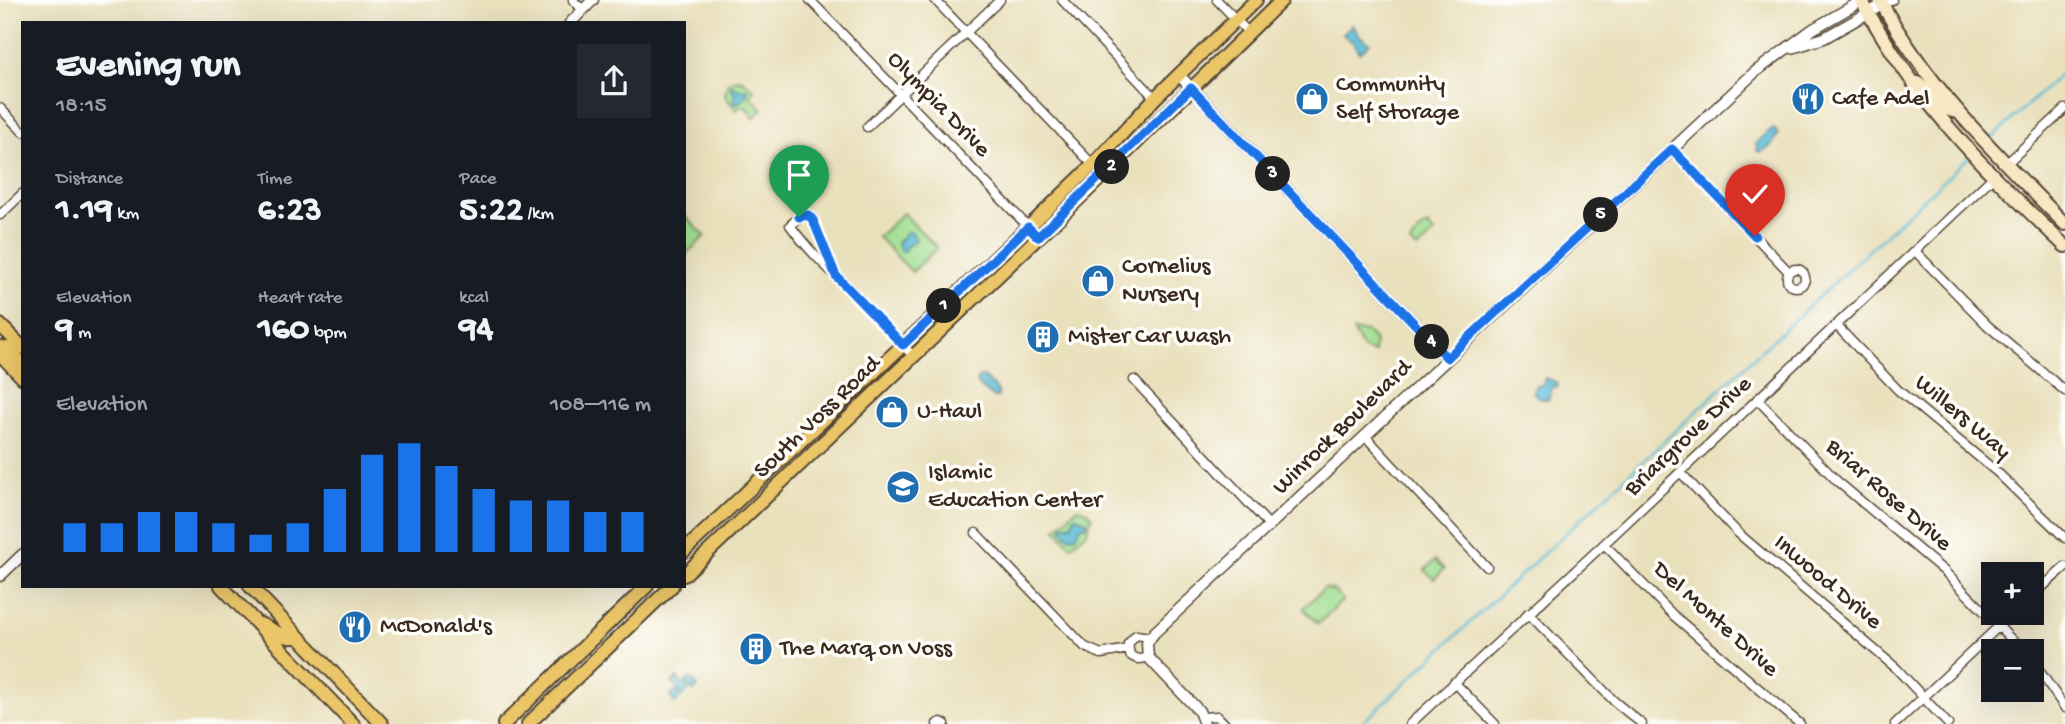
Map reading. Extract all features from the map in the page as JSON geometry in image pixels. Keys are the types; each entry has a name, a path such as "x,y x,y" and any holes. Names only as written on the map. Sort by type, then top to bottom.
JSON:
{"main road":[{"name":"South Voss Road","path":"686,549 1093,165 1155,98 1256,0"},
{"path":"1862,0 1909,77 1965,146 2065,246"},
{"name":"South Voss Road","path":"686,573 1102,176 1280,1"},
{"path":"1884,2 1904,43 1958,111 2065,224"},
{"path":"1909,77 1931,92 1945,108 1958,111"},
{"path":"0,325 21,346"},
{"path":"0,347 7,348 21,362"},
{"path":"0,354 21,376"},
{"path":"828,416 839,427"},
{"path":"757,481 770,493"},
{"path":"686,551 697,562"},
{"path":"223,588 353,724"},
{"path":"252,588 382,724"},
{"path":"504,724 646,588"},
{"path":"528,724 670,588"},
{"path":"256,623 279,632 285,638 293,639 298,636"},
{"path":"609,623 621,635"},
{"path":"278,646 291,644 318,657"},
{"path":"534,697 544,709"}],"street":[{"path":"573,0 583,10"},
{"path":"572,21 593,0"},
{"name":"Olympia Drive","path":"810,0 1038,237"},
{"path":"935,0 1102,176"},
{"path":"867,127 1000,0"},
{"path":"1062,0 1155,98"},
{"path":"1217,0 1249,33"},
{"name":"Winrock Boulevard","path":"1128,649 1130,639 1136,635 1150,637 1755,72 1813,29 1862,0"},
{"name":"Winrock Boulevard","path":"1782,52 1824,37 1884,2"},
{"path":"1179,75 1447,358"},
{"path":"0,108 21,130"},
{"path":"2003,160 2065,109"},
{"path":"1672,149 1789,272"},
{"name":"Briargrove Drive","path":"1410,724 1994,176"},
{"path":"0,215 21,195"},
{"path":"836,276 811,217 801,216 790,225 808,251 836,276 913,356"},
{"path":"1915,251 1987,326 2065,391"},
{"name":"Willers Way","path":"1836,325 1898,390 1998,473 2065,538"},
{"path":"1134,380 1270,526"},
{"name":"Briar Rose Drive","path":"1757,399 1837,481 1944,571 1981,607"},
{"path":"1366,437 1488,567"},
{"name":"Inwood Drive","path":"1680,472 1738,533 1865,639 1948,724"},
{"path":"976,533 1084,647 1101,654 1128,649 1136,659 1147,657"},
{"name":"Del Monte Drive","path":"1604,544 1673,615 1800,724"},
{"path":"0,576 21,556"},
{"path":"2044,585 2065,567"},
{"path":"1528,613 1615,702 1642,724"},
{"path":"1895,724 2000,625"},
{"name":"Briar Rose Drive","path":"2000,625 2012,639"},
{"path":"1150,637 1147,657 1203,720 1217,716 1225,724"},
{"path":"2044,677 2065,708"},
{"path":"1454,682 1494,724"},
{"path":"937,724 945,724"}],"green space":[{"path":"736,79 742,80 754,90 751,97 763,109 754,118 748,109 742,106 736,110 725,96 727,84"},
{"path":"903,213 937,248 912,272 878,237"},
{"path":"686,217 705,236 686,254"},
{"path":"1427,225 1434,233 1417,249 1410,243"},
{"path":"1353,331 1367,332 1375,341 1374,353 1363,349"},
{"path":"1077,508 1087,511 1092,517 1087,532 1071,546 1056,529"},
{"path":"1435,560 1444,569 1434,579 1425,570"},
{"path":"1326,587 1343,600 1318,624 1303,608"}],"water":[{"path":"1352,25 1360,36 1370,43 1360,53 1353,42 1342,34"},
{"path":"732,85 740,90 747,89 748,94 738,103 733,101 735,95"},
{"path":"1774,129 1778,134 1771,146 1757,151 1756,143"},
{"path":"907,232 912,232 916,240 901,251 897,243"},
{"path":"984,377 998,391 998,397 993,397 976,383 978,378"},
{"path":"1545,378 1558,383 1557,387 1552,387 1548,400 1539,398 1533,392 1535,386 1543,385"},
{"path":"1075,516 1087,521 1086,526 1081,526 1076,537 1068,536 1062,530 1063,525 1071,525"},
{"path":"677,678 686,687 688,685 685,682 690,678 698,686 694,691 691,688 675,703 670,697 676,691 679,694 681,692 672,683"}],"waterway":[{"path":"1989,141 2065,70"},
{"path":"1361,724 1970,156"}],"place":[{"name":"Community Self Storage","path":"1312,99"},
{"name":"Cafe Adel","path":"1808,99"},
{"name":"Cornelius Nursery","path":"1098,281"},
{"name":"Mister Car Wash","path":"1043,337"},
{"name":"U-Haul","path":"892,412"},
{"name":"Islamic Education Center","path":"903,487"},
{"name":"McDonald's","path":"355,627"},
{"name":"The Marq on Voss","path":"756,649"}],"route":[{"path":"799,217 808,215 813,220 836,276 903,345 1028,227 1038,237 1191,88 1447,358 1672,149 1755,236"}]}
